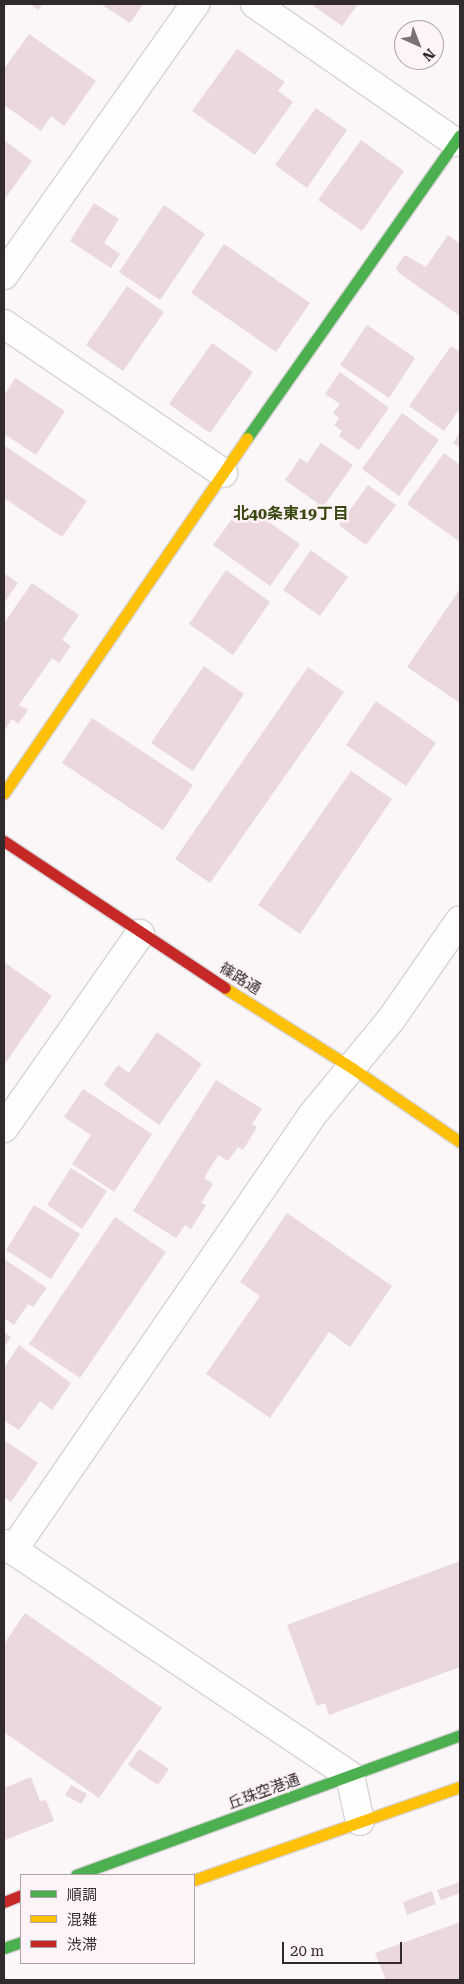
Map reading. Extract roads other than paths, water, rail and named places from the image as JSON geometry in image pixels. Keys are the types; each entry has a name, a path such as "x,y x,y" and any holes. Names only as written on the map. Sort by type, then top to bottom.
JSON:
{"street":[{"path":"4,276 195,4"},
{"path":"4,793 223,473 458,138 255,4"},
{"path":"4,324 223,473"},
{"name":"篠路通","path":"4,841 140,934 352,1068 460,1142"},
{"path":"360,1821 350,1776 8,1547 314,1114 392,1018 460,920"},
{"path":"4,1128 140,934"},
{"name":"丘珠空港通","path":"79,1874 350,1776 460,1734"},
{"path":"195,1880 460,1787"},
{"path":"4,1902 20,1895"},
{"path":"4,1948 20,1942"}],"district":[{"name":"北40条東19丁目","path":"291,514"}]}
